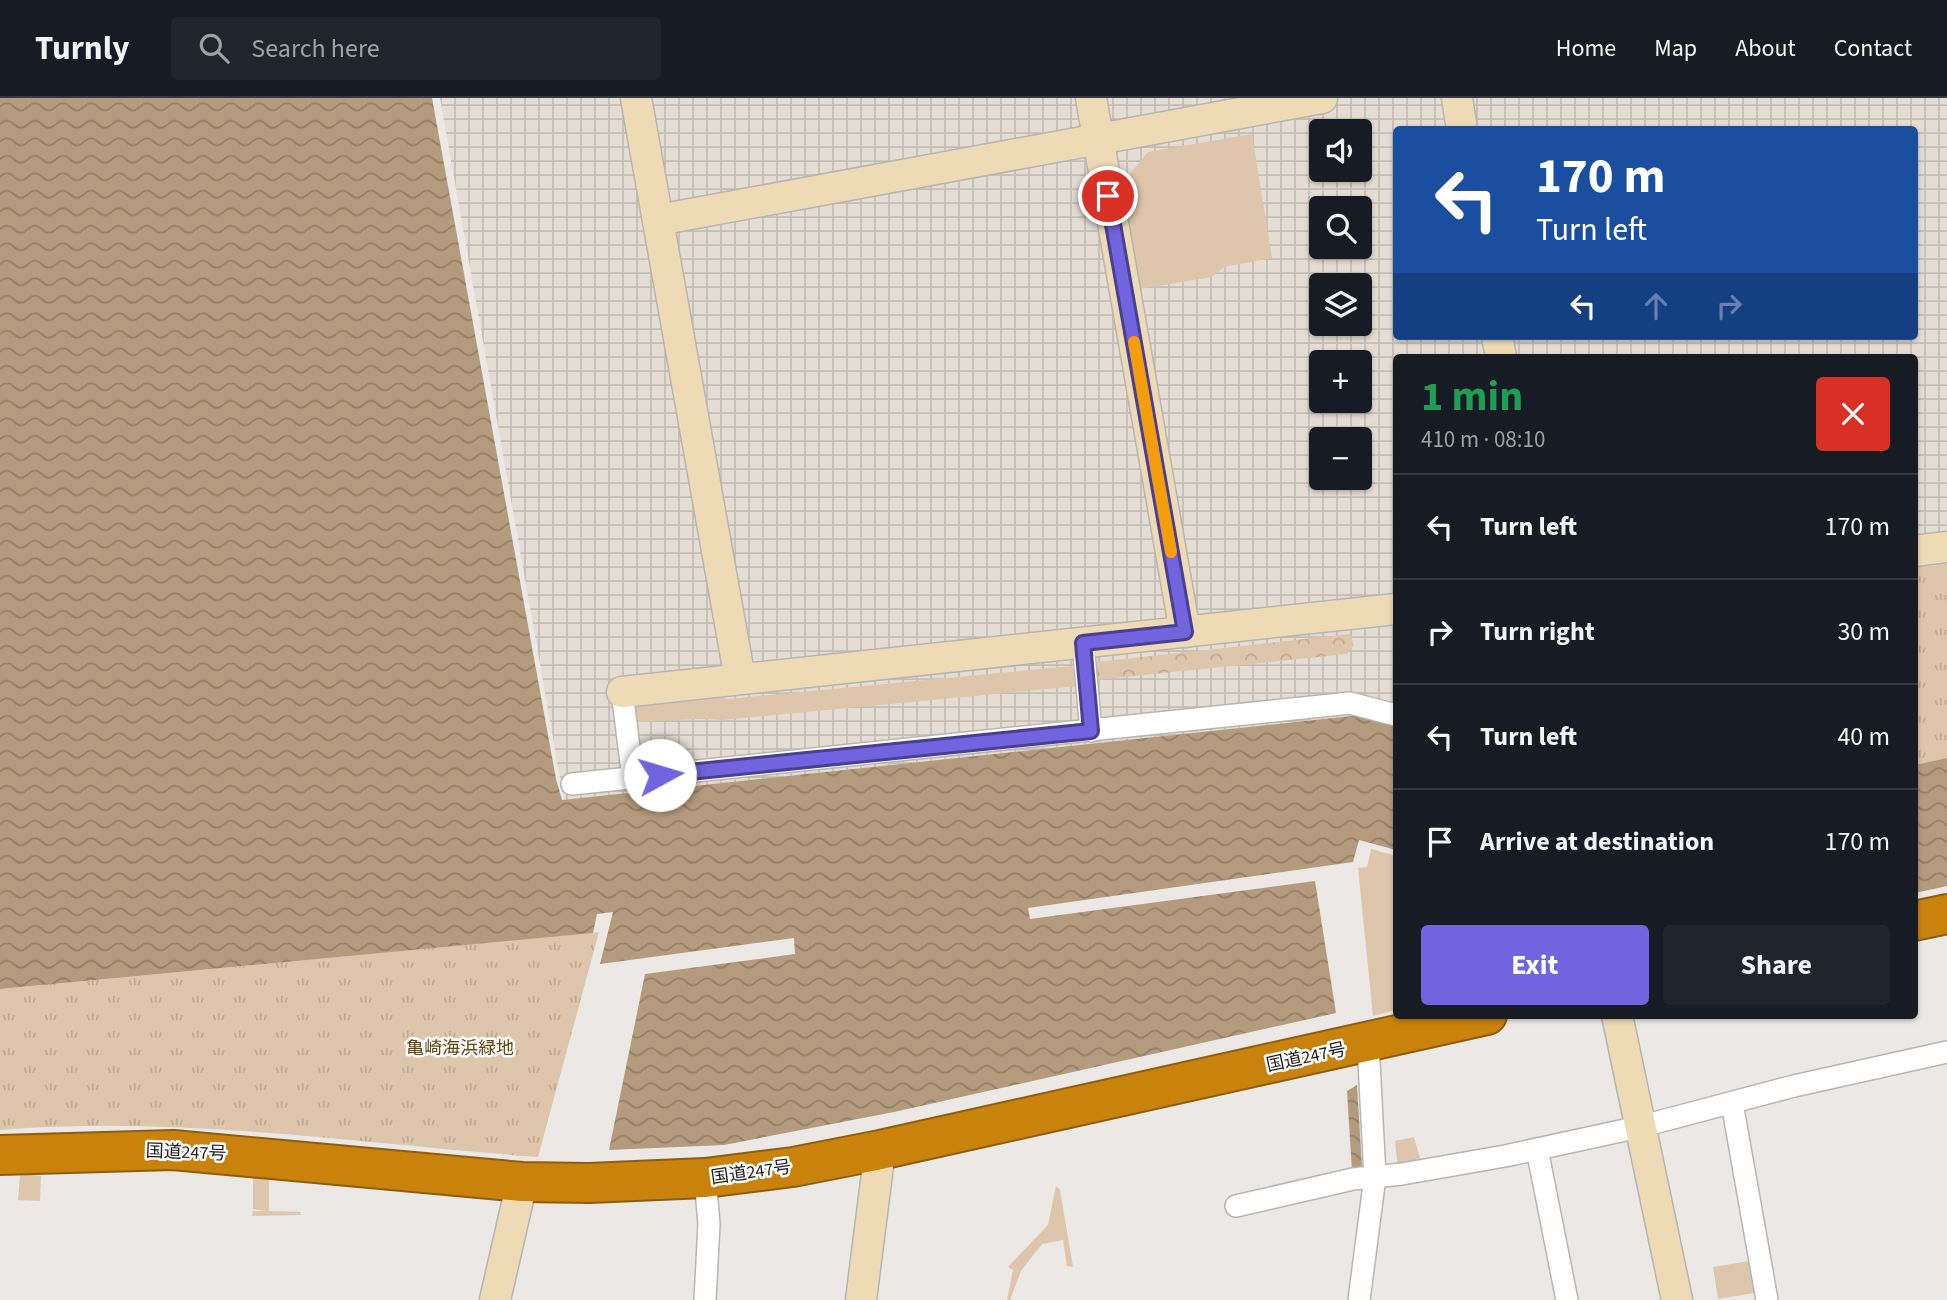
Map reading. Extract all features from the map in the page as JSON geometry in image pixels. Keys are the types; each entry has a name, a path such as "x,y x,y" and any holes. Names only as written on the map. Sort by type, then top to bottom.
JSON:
{"highway":[{"path":"1918,920 1947,914"},
{"name":"国道247号","path":"0,1155 108,1149 215,1152 522,1182 705,1178 793,1167 880,1150 1470,1019"}],"street":[{"path":"636,98 740,679"},
{"path":"1091,98 1185,632"},
{"path":"658,220 1099,142 1322,98"},
{"path":"1457,98 1461,126"},
{"path":"1918,551 1947,547"},
{"path":"633,778 622,692 1393,609"},
{"path":"1083,643 1091,731"},
{"path":"572,784 1350,703 1393,714"},
{"path":"1618,1019 1677,1300"},
{"path":"1359,1300 1366,1178 1368,1043"},
{"path":"1236,1206 1366,1178 1537,1149 1639,1127 1794,1086 1947,1052"},
{"path":"1732,1103 1767,1300"},
{"path":"1537,1149 1567,1300"},
{"path":"861,1300 880,1150"},
{"path":"705,1178 709,1224 705,1300"},
{"path":"495,1300 522,1182"}],"shaded area":[{"path":"440,98 1947,98 1947,758 1918,764 1918,354 1393,354 1393,723 1361,715 564,800"}],"green space":[{"path":"1252,134 1272,258 1224,267 1212,277 1140,289 1120,186 1148,152"},
{"path":"1947,564 1947,758 1918,764 1918,568"},
{"path":"1350,634 1354,645 1347,654 1096,680 1093,672 1097,662"},
{"path":"1072,666 1078,686 722,720 638,722 633,711 639,702 698,692 728,699"},
{"path":"1371,849 1393,855 1393,1011 1373,1016 1358,868 1367,867"},
{"name":"亀崎海浜緑地","path":"599,932 538,1157 203,1129 68,1126 0,1130 0,989"},
{"path":"1414,1137 1422,1165 1398,1169 1395,1141"},
{"path":"20,1174 41,1176 40,1201 18,1200"},
{"path":"253,1177 269,1178 269,1211 300,1212 301,1215 252,1216 253,1211 266,1211 253,1209"},
{"path":"1056,1186 1060,1190 1073,1267 1067,1266 1063,1240 1042,1244 1021,1271 1010,1300 1007,1300 1013,1270 1008,1267 1048,1225"},
{"path":"1755,1260 1760,1292 1718,1299 1713,1267"}],"water":[{"path":"0,98 432,98 562,800 1361,715 1393,723 1393,849 1359,840 1353,862 1028,908 1030,919 1315,881 1336,1013 894,1112 724,1145 609,1150 645,974 795,954 794,938 600,964 613,912 597,914 593,933 0,989"},
{"path":"1947,758 1947,886 1918,892 1918,764"},
{"path":"1357,1085 1362,1168 1352,1171 1347,1091"}],"slow traffic":[{"path":"1134,342 1171,552"}],"route":[{"path":"660,775 1091,731 1083,643 1185,632 1108,196"}]}
